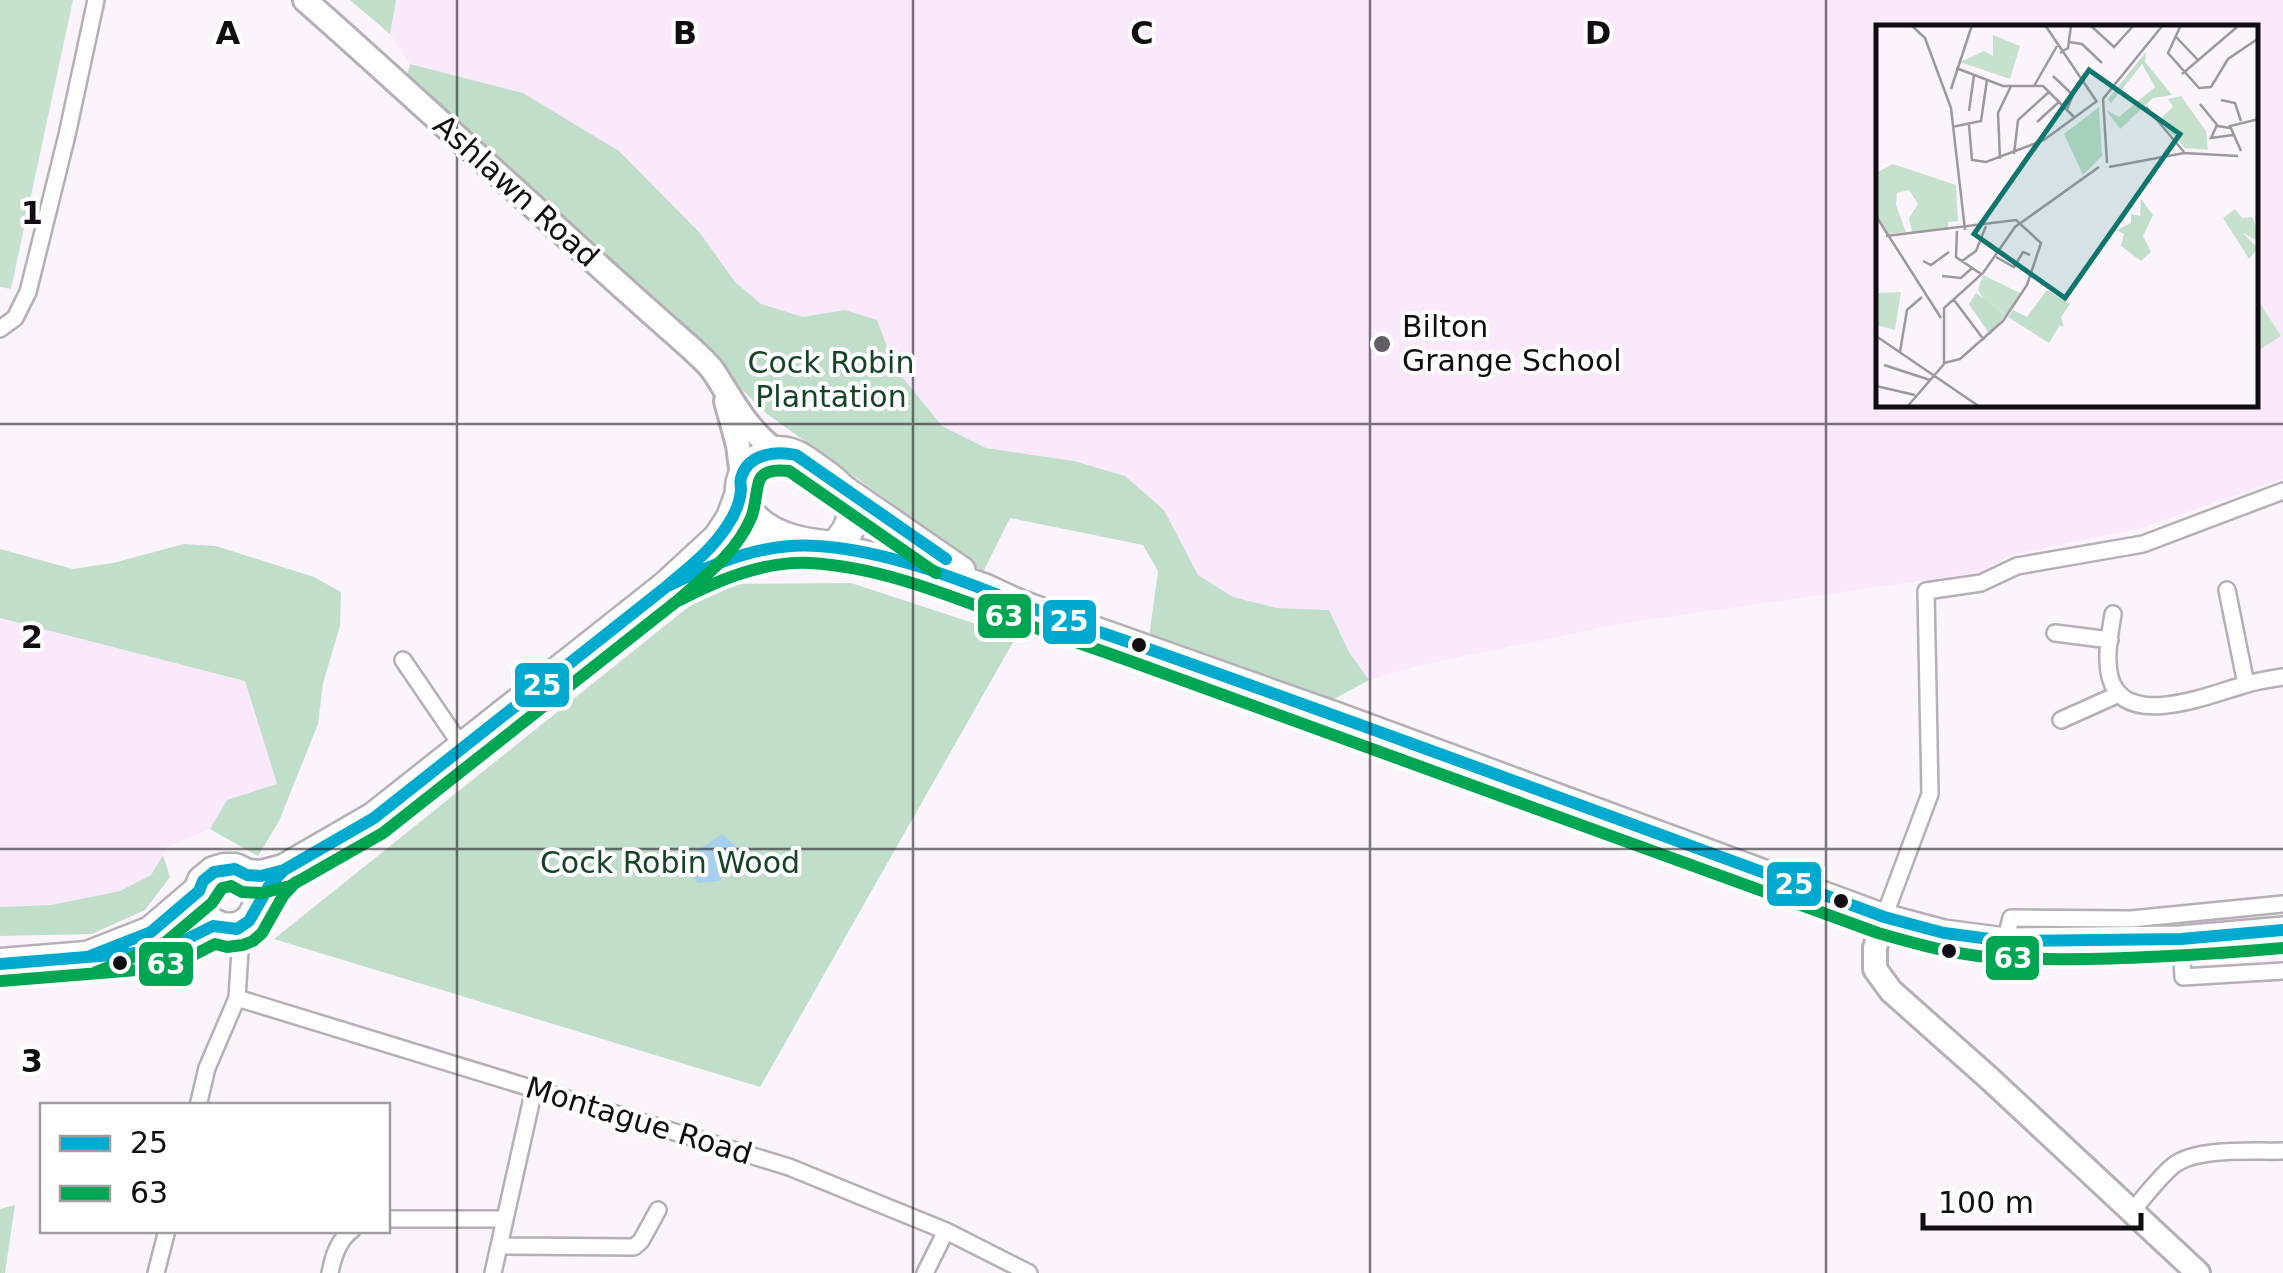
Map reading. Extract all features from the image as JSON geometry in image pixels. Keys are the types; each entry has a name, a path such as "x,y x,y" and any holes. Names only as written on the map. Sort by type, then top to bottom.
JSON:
{"highway":[{"path":"0,964 136,953 176,944 239,918 261,876 284,870 374,818 666,587 719,538 732,518 742,484 755,460 778,452 796,456 839,485 849,500 852,522 842,539 820,546 776,547 720,560 666,587"},
{"path":"742,484 748,510 758,522 770,531 820,546"},
{"path":"90,956 151,932 214,872 235,869 239,918"},
{"path":"198,890 200,910 239,918"}],"main road":[{"name":"Ashlawn Road","path":"304,0 692,349 712,369 758,434 778,452"},
{"name":"Ashlawn Road","path":"722,386 738,445 742,484"},
{"path":"839,485 984,587"},
{"path":"820,546 927,567 1884,917 1944,933 2005,941 2181,938 2283,930"},
{"path":"1884,917 1875,948 1875,970 1890,992 1990,1079 2198,1273"}],"street":[{"path":"0,329 15,318 28,292 96,0"},
{"path":"1884,917 1930,794 1926,591 1982,583 2017,566 2144,544 2283,491"},
{"path":"2227,590 2246,684"},
{"path":"2113,614 2110,680 2128,701 2183,704 2283,677"},
{"path":"2055,633 2110,640"},
{"path":"404,660 463,748"},
{"path":"2061,720 2119,694"},
{"path":"2005,941 2011,918 2131,919 2283,904"},
{"path":"199,1103 207,1068 237,998 239,918"},
{"path":"2181,938 2177,977 2283,972"},
{"name":"Montague Road","path":"237,998 789,1167 946,1231 1030,1273"},
{"path":"493,1273 534,1088"},
{"path":"2131,1212 2174,1165 2187,1158 2283,1151"},
{"path":"499,1246 634,1247 658,1210"},
{"path":"390,1219 504,1219"},
{"path":"925,1273 946,1231"},
{"path":"156,1273 166,1233"},
{"path":"330,1273 334,1255 348,1233"}],"shaded area":[{"name":"Bilton Grange School","path":"396,0 2283,0 2283,479 2141,528 2011,555 1982,572 1618,624 1417,666 1369,680 1349,652 1329,610 1277,608 1232,597 1198,575 1164,510 1074,461 986,448 942,426 895,368 877,320 845,310 803,318 761,304 735,282 700,233 523,93 410,64 390,34"},
{"path":"0,618 245,681 277,785 227,800 210,829 166,848 151,875 120,891 51,905 0,907"}],"green space":[{"path":"0,0 73,0 11,289 0,287"},
{"path":"350,0 396,0 390,34"},
{"name":"Cock Robin Plantation","path":"410,64 523,93 619,151 700,233 735,282 761,304 803,317 845,310 877,320 895,368 942,426 986,448 1074,461 1125,476 1164,510 1198,575 1233,597 1277,608 1329,610 1349,652 1369,680 1327,703 1149,637 1158,571 1143,545 1010,518 983,572 767,414 578,231 478,148 406,79"},
{"path":"2258,300 2281,336 2258,351"},
{"path":"184,544 216,546 314,577 341,592 340,626 323,683 318,724 279,821 258,856 210,829 227,800 277,784 245,681 0,618 0,549 73,569"},
{"name":"Cock Robin Wood","path":"851,583 1016,637 760,1087 274,939 717,584"},
{"path":"163,855 170,877 145,910 92,934 0,936 0,907 51,905 120,891 151,875"},
{"path":"15,1205 5,1273 0,1273 0,1209"}],"water":[{"path":"722,834 741,851 719,881 698,883 681,862"}],"transit line":[{"name":"25","path":"90,956 151,932 199,891 203,881 214,872 235,869 261,876 284,870 374,818 699,559 732,518 742,475 758,458 781,453 796,455 946,559"},
{"name":"63","path":"96,972 161,946 212,903 222,888 231,886 242,892 262,893 290,886 383,833 709,573 745,531 765,473 789,471 936,573"},
{"name":"25","path":"666,587 721,562 778,547 818,546 870,554 947,576 1884,917 1944,933 2005,941 2181,939 2283,930"},
{"name":"63","path":"674,603 723,580 774,565 810,563 891,577 1878,933 1941,950 1990,957 2075,959 2283,948"},
{"name":"25","path":"0,964 136,953 177,944 213,926 237,929 249,921 269,886 284,870"},
{"name":"63","path":"1,981 137,970 182,961 215,944 243,945 262,933 283,896 296,882"}],"place":[{"name":"Bilton Grange School","path":"1382,344"}]}
